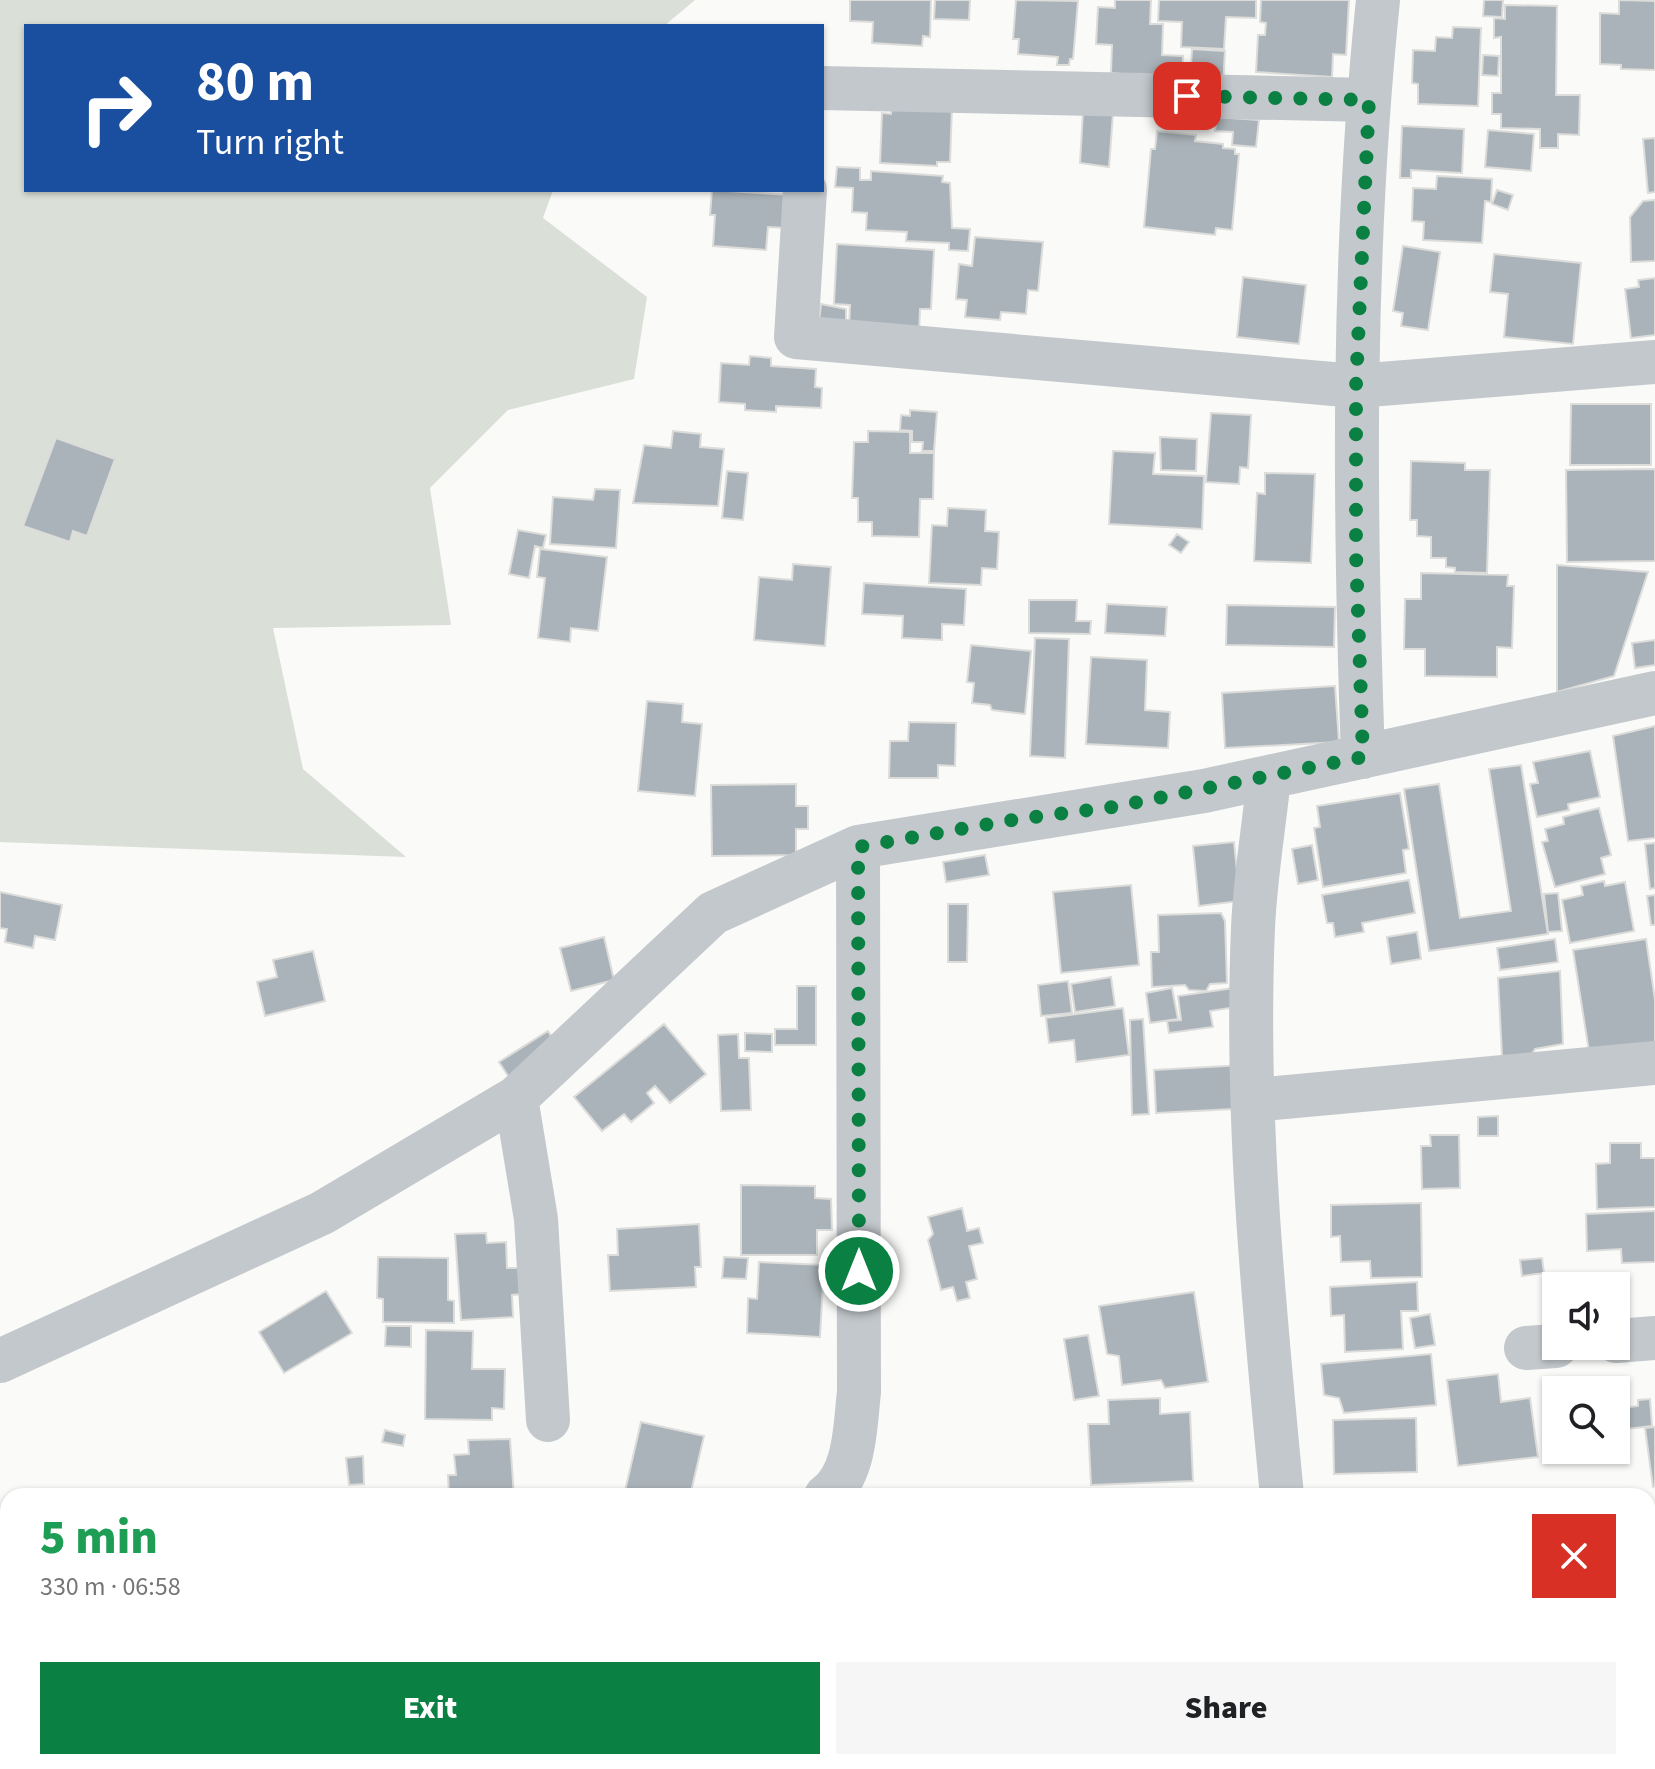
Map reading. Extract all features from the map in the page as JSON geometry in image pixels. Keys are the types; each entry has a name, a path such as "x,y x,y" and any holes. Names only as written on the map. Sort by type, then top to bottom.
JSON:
{"street":[{"path":"1363,757 1356,554 1356,386 1369,100 1378,0"},
{"path":"824,88 1369,100"},
{"path":"805,192 796,337 1356,386 1655,362"},
{"path":"0,1361 322,1213 516,1098 713,913 858,847 1018,819 1113,807 1269,777 1655,693"},
{"path":"1269,777 1253,927 1254,1100 1262,1284 1281,1488"},
{"path":"836,1488 852,1452 859,1392 858,847"},
{"path":"1254,1100 1655,1063"},
{"path":"516,1098 536,1219 548,1420"},
{"path":"1630,1340 1655,1338"}],"shaded area":[{"path":"0,0 695,0 666,24 24,24 24,192 552,192 543,218 647,297 634,379 508,410 430,488 451,625 273,628 303,769 406,857 0,842"}],"building":[{"path":"850,0 931,0 930,37 923,36 922,46 872,43 873,22 850,21"},
{"path":"935,0 970,0 969,20 934,19"},
{"path":"1016,0 1078,1 1073,59 1070,59 1069,65 1057,65 1058,57 1018,54 1019,39 1013,39"},
{"path":"1115,0 1151,0 1150,24 1163,24 1162,55 1183,56 1182,80 1111,73 1112,45 1096,44 1098,7 1115,8"},
{"path":"1159,0 1256,0 1256,18 1226,17 1224,49 1181,47 1182,22 1158,21"},
{"path":"1261,0 1349,0 1346,55 1333,54 1332,77 1256,72 1258,35 1265,35 1266,23 1260,22"},
{"path":"1484,0 1503,0 1502,17 1483,16"},
{"path":"1619,0 1655,1 1655,70 1621,69 1621,65 1600,64 1600,13 1619,14"},
{"path":"1505,5 1557,6 1556,95 1580,95 1579,135 1558,134 1558,148 1540,148 1540,129 1501,128 1501,114 1492,114 1492,93 1501,93 1501,37 1494,38 1494,18 1505,19"},
{"path":"1453,27 1481,28 1478,106 1418,104 1418,84 1412,83 1413,50 1435,51 1436,37 1452,38"},
{"path":"1192,49 1225,51 1223,85 1190,83"},
{"path":"1483,55 1499,56 1498,76 1482,75"},
{"path":"892,104 952,107 950,162 937,162 937,166 880,163 882,113 891,114"},
{"path":"1083,111 1113,113 1109,167 1080,163"},
{"path":"1217,117 1259,120 1256,147 1232,145 1233,132 1215,131"},
{"path":"1402,126 1464,129 1462,173 1411,170 1411,178 1400,178"},
{"path":"1488,130 1534,134 1531,171 1485,167"},
{"path":"1157,131 1196,135 1195,141 1223,144 1223,148 1235,149 1235,154 1239,154 1232,230 1216,228 1215,235 1144,227 1151,149 1155,149"},
{"path":"1655,138 1655,192 1648,193 1643,139"},
{"path":"837,167 860,168 860,180 871,180 871,171 943,176 942,182 950,183 952,228 970,229 968,251 949,250 949,243 906,241 907,232 866,230 867,213 852,212 853,188 835,187"},
{"path":"1437,176 1492,179 1491,202 1485,201 1482,243 1423,240 1424,222 1412,221 1413,188 1436,189"},
{"path":"1497,190 1513,195 1508,210 1492,204"},
{"path":"712,192 790,195 787,228 768,227 766,250 713,246 715,215 710,215"},
{"path":"1655,200 1655,261 1631,262 1630,217 1643,201"},
{"path":"975,237 1043,242 1038,291 1028,290 1026,314 1001,312 1000,320 965,317 967,300 956,299 959,264 972,266"},
{"path":"837,244 934,250 931,309 920,309 919,333 849,329 850,305 834,304"},
{"path":"1403,246 1440,252 1428,330 1401,326 1403,313 1393,311"},
{"path":"1494,254 1581,263 1573,344 1504,337 1508,294 1490,292"},
{"path":"1243,277 1306,285 1299,344 1237,337"},
{"path":"1655,278 1655,335 1631,338 1625,289 1639,287 1638,280"},
{"path":"821,304 846,309 846,324 819,322"},
{"path":"750,356 771,358 771,366 816,369 815,387 822,388 821,408 776,406 776,412 745,410 745,404 719,402 721,363 749,365"},
{"path":"1571,404 1651,404 1651,465 1570,465"},
{"path":"910,410 937,412 934,451 922,451 923,442 912,442 912,431 900,430 901,415 910,416"},
{"path":"1211,413 1251,415 1248,468 1240,467 1239,484 1206,482"},
{"path":"673,431 701,434 700,447 724,449 718,506 633,503 644,445 671,448"},
{"path":"868,431 910,432 910,453 934,453 933,499 920,499 919,537 872,536 872,522 858,522 858,498 852,498 854,442 868,442"},
{"path":"1160,437 1197,439 1196,471 1161,470"},
{"path":"56,438 115,459 87,536 73,531 70,542 23,526"},
{"path":"1113,451 1155,453 1153,474 1204,476 1202,529 1109,524"},
{"path":"1411,461 1465,463 1465,470 1490,470 1487,573 1455,572 1455,568 1446,567 1446,558 1431,558 1431,537 1417,536 1417,520 1410,520"},
{"path":"1655,469 1655,561 1567,562 1566,470"},
{"path":"727,471 748,473 743,520 722,518"},
{"path":"1265,473 1315,474 1311,563 1254,561 1257,493 1265,494"},
{"path":"595,489 620,490 616,548 550,544 553,497 593,500"},
{"path":"948,508 986,510 985,531 999,532 997,569 982,568 981,585 929,583 932,525 947,526"},
{"path":"518,530 546,535 543,548 535,546 529,578 509,574"},
{"path":"1177,534 1189,542 1181,553 1169,545"},
{"path":"540,549 607,557 598,631 571,628 570,642 538,638 545,578 537,577"},
{"path":"793,564 831,567 825,646 754,640 759,577 792,580"},
{"path":"1557,565 1648,572 1614,676 1557,692"},
{"path":"1421,573 1508,575 1507,586 1514,586 1512,648 1497,647 1497,677 1425,676 1425,649 1404,649 1405,599 1421,599"},
{"path":"864,583 966,589 964,625 942,624 942,640 902,638 903,616 862,614"},
{"path":"1029,600 1077,600 1076,621 1091,621 1090,634 1029,633"},
{"path":"1107,604 1167,607 1165,636 1105,633"},
{"path":"1227,605 1335,607 1334,647 1226,645"},
{"path":"1035,638 1069,639 1065,758 1030,756"},
{"path":"1655,640 1655,665 1635,668 1632,643"},
{"path":"971,645 1031,651 1025,714 992,710 990,705 972,703 974,683 967,682"},
{"path":"1091,657 1147,660 1145,710 1170,712 1168,748 1086,744"},
{"path":"1335,686 1339,742 1225,748 1222,693"},
{"path":"647,701 683,704 682,722 702,724 695,796 638,791"},
{"path":"909,722 956,723 955,766 938,765 938,778 889,778 890,741 908,741"},
{"path":"1655,726 1655,838 1628,841 1613,736"},
{"path":"1590,751 1600,797 1568,804 1569,810 1537,817 1530,784 1538,783 1533,762"},
{"path":"1521,765 1548,934 1429,951 1404,789 1439,784 1460,918 1511,911 1489,769"},
{"path":"796,784 796,806 808,806 808,829 796,829 796,855 712,856 711,785"},
{"path":"1400,793 1409,849 1403,850 1406,873 1323,887 1314,828 1320,827 1317,806"},
{"path":"1599,808 1611,855 1601,858 1605,874 1555,887 1542,842 1548,841 1545,829 1564,824 1563,817"},
{"path":"1234,842 1240,901 1199,906 1193,846"},
{"path":"1655,843 1655,888 1650,889 1645,844"},
{"path":"1312,845 1318,880 1298,884 1292,849"},
{"path":"985,855 989,875 946,882 943,862"},
{"path":"1409,880 1415,913 1362,923 1364,932 1335,937 1333,923 1327,923 1322,895"},
{"path":"1604,881 1605,886 1625,882 1634,931 1570,943 1562,900 1583,895 1581,886"},
{"path":"1131,885 1139,965 1061,973 1053,892"},
{"path":"0,892 62,905 55,940 35,936 33,948 5,942 7,929 0,928"},
{"path":"1558,893 1562,931 1548,932 1544,894"},
{"path":"1655,895 1655,925 1651,925 1647,896"},
{"path":"948,904 968,904 967,962 948,962"},
{"path":"1221,913 1225,921 1227,983 1210,984 1206,991 1189,990 1185,985 1152,987 1151,952 1159,952 1158,915"},
{"path":"1417,932 1421,959 1391,964 1387,937"},
{"path":"604,937 614,980 571,991 560,948"},
{"path":"1555,939 1558,962 1500,970 1497,948"},
{"path":"1646,939 1655,1000 1655,1048 1590,1058 1573,950"},
{"path":"313,951 325,1001 265,1016 257,982 277,977 273,960"},
{"path":"1560,971 1563,1044 1535,1049 1529,1059 1502,1056 1498,978"},
{"path":"1111,977 1115,1006 1075,1012 1071,984"},
{"path":"1068,981 1072,1013 1041,1016 1038,985"},
{"path":"797,986 816,986 816,1045 775,1045 775,1029 797,1029"},
{"path":"1241,987 1243,1006 1210,1011 1213,1027 1169,1033 1167,1021 1181,1020 1178,996"},
{"path":"1172,988 1178,1019 1150,1023 1146,993"},
{"path":"1123,1008 1129,1055 1076,1062 1074,1040 1049,1043 1046,1018"},
{"path":"1143,1019 1149,1114 1132,1115 1130,1020"},
{"path":"664,1024 706,1074 670,1103 655,1086 647,1093 654,1103 631,1122 624,1114 602,1131 574,1097"},
{"path":"548,1031 561,1052 512,1082 499,1062"},
{"path":"745,1033 772,1034 772,1052 745,1051"},
{"path":"738,1034 739,1058 749,1058 751,1110 721,1111 718,1035"},
{"path":"1243,1065 1234,1109 1156,1113 1154,1070"},
{"path":"1498,1116 1498,1136 1478,1136 1478,1117"},
{"path":"1430,1135 1459,1135 1460,1188 1422,1189 1421,1146 1431,1146"},
{"path":"1610,1143 1641,1143 1641,1158 1655,1158 1655,1207 1597,1209 1596,1164 1610,1163"},
{"path":"741,1185 815,1186 815,1198 831,1199 832,1230 817,1230 817,1255 741,1255"},
{"path":"1421,1203 1422,1277 1371,1278 1370,1261 1341,1262 1340,1236 1331,1237 1331,1205"},
{"path":"962,1208 967,1231 979,1228 983,1243 969,1246 977,1279 966,1282 970,1298 957,1301 953,1287 941,1290 928,1240 933,1234 928,1217"},
{"path":"1655,1211 1655,1262 1622,1263 1621,1249 1587,1251 1586,1214"},
{"path":"699,1224 701,1267 695,1267 696,1287 610,1291 608,1255 618,1255 617,1229"},
{"path":"486,1233 487,1243 506,1242 507,1268 522,1268 524,1294 512,1295 513,1317 461,1320 455,1234"},
{"path":"378,1257 448,1258 448,1300 454,1301 454,1323 383,1322 383,1299 377,1298"},
{"path":"724,1257 748,1258 746,1279 722,1278"},
{"path":"1542,1258 1544,1272 1522,1276 1520,1260"},
{"path":"759,1262 824,1265 820,1337 747,1333 748,1298 757,1299"},
{"path":"1417,1282 1418,1311 1401,1311 1403,1349 1345,1352 1344,1315 1331,1316 1330,1287"},
{"path":"326,1291 352,1333 284,1373 259,1332"},
{"path":"1194,1292 1208,1382 1165,1388 1161,1380 1122,1385 1119,1356 1107,1354 1099,1306"},
{"path":"1430,1314 1435,1345 1415,1348 1410,1318"},
{"path":"386,1326 411,1326 411,1347 385,1346"},
{"path":"426,1330 473,1331 472,1369 505,1369 504,1409 492,1408 492,1420 425,1419"},
{"path":"1088,1335 1099,1396 1074,1400 1064,1339"},
{"path":"1431,1354 1436,1405 1344,1413 1339,1398 1324,1395 1321,1364"},
{"path":"1498,1374 1501,1402 1530,1398 1538,1457 1458,1466 1447,1380"},
{"path":"1160,1398 1160,1414 1190,1412 1193,1481 1091,1485 1088,1424 1109,1424 1108,1400"},
{"path":"1650,1399 1652,1426 1630,1429 1630,1407 1638,1406 1638,1400"},
{"path":"1416,1418 1417,1472 1334,1474 1333,1420"},
{"path":"641,1422 704,1436 692,1488 626,1488"},
{"path":"1655,1427 1655,1486 1653,1487 1645,1428"},
{"path":"385,1430 405,1435 403,1446 382,1442"},
{"path":"510,1439 513,1488 449,1488 448,1475 456,1475 454,1455 469,1454 468,1440"},
{"path":"363,1456 364,1484 349,1485 346,1458"}],"route":[{"path":"859,1271 858,847 1204,791 1363,757 1356,554 1356,386 1369,100 1187,96"}]}
